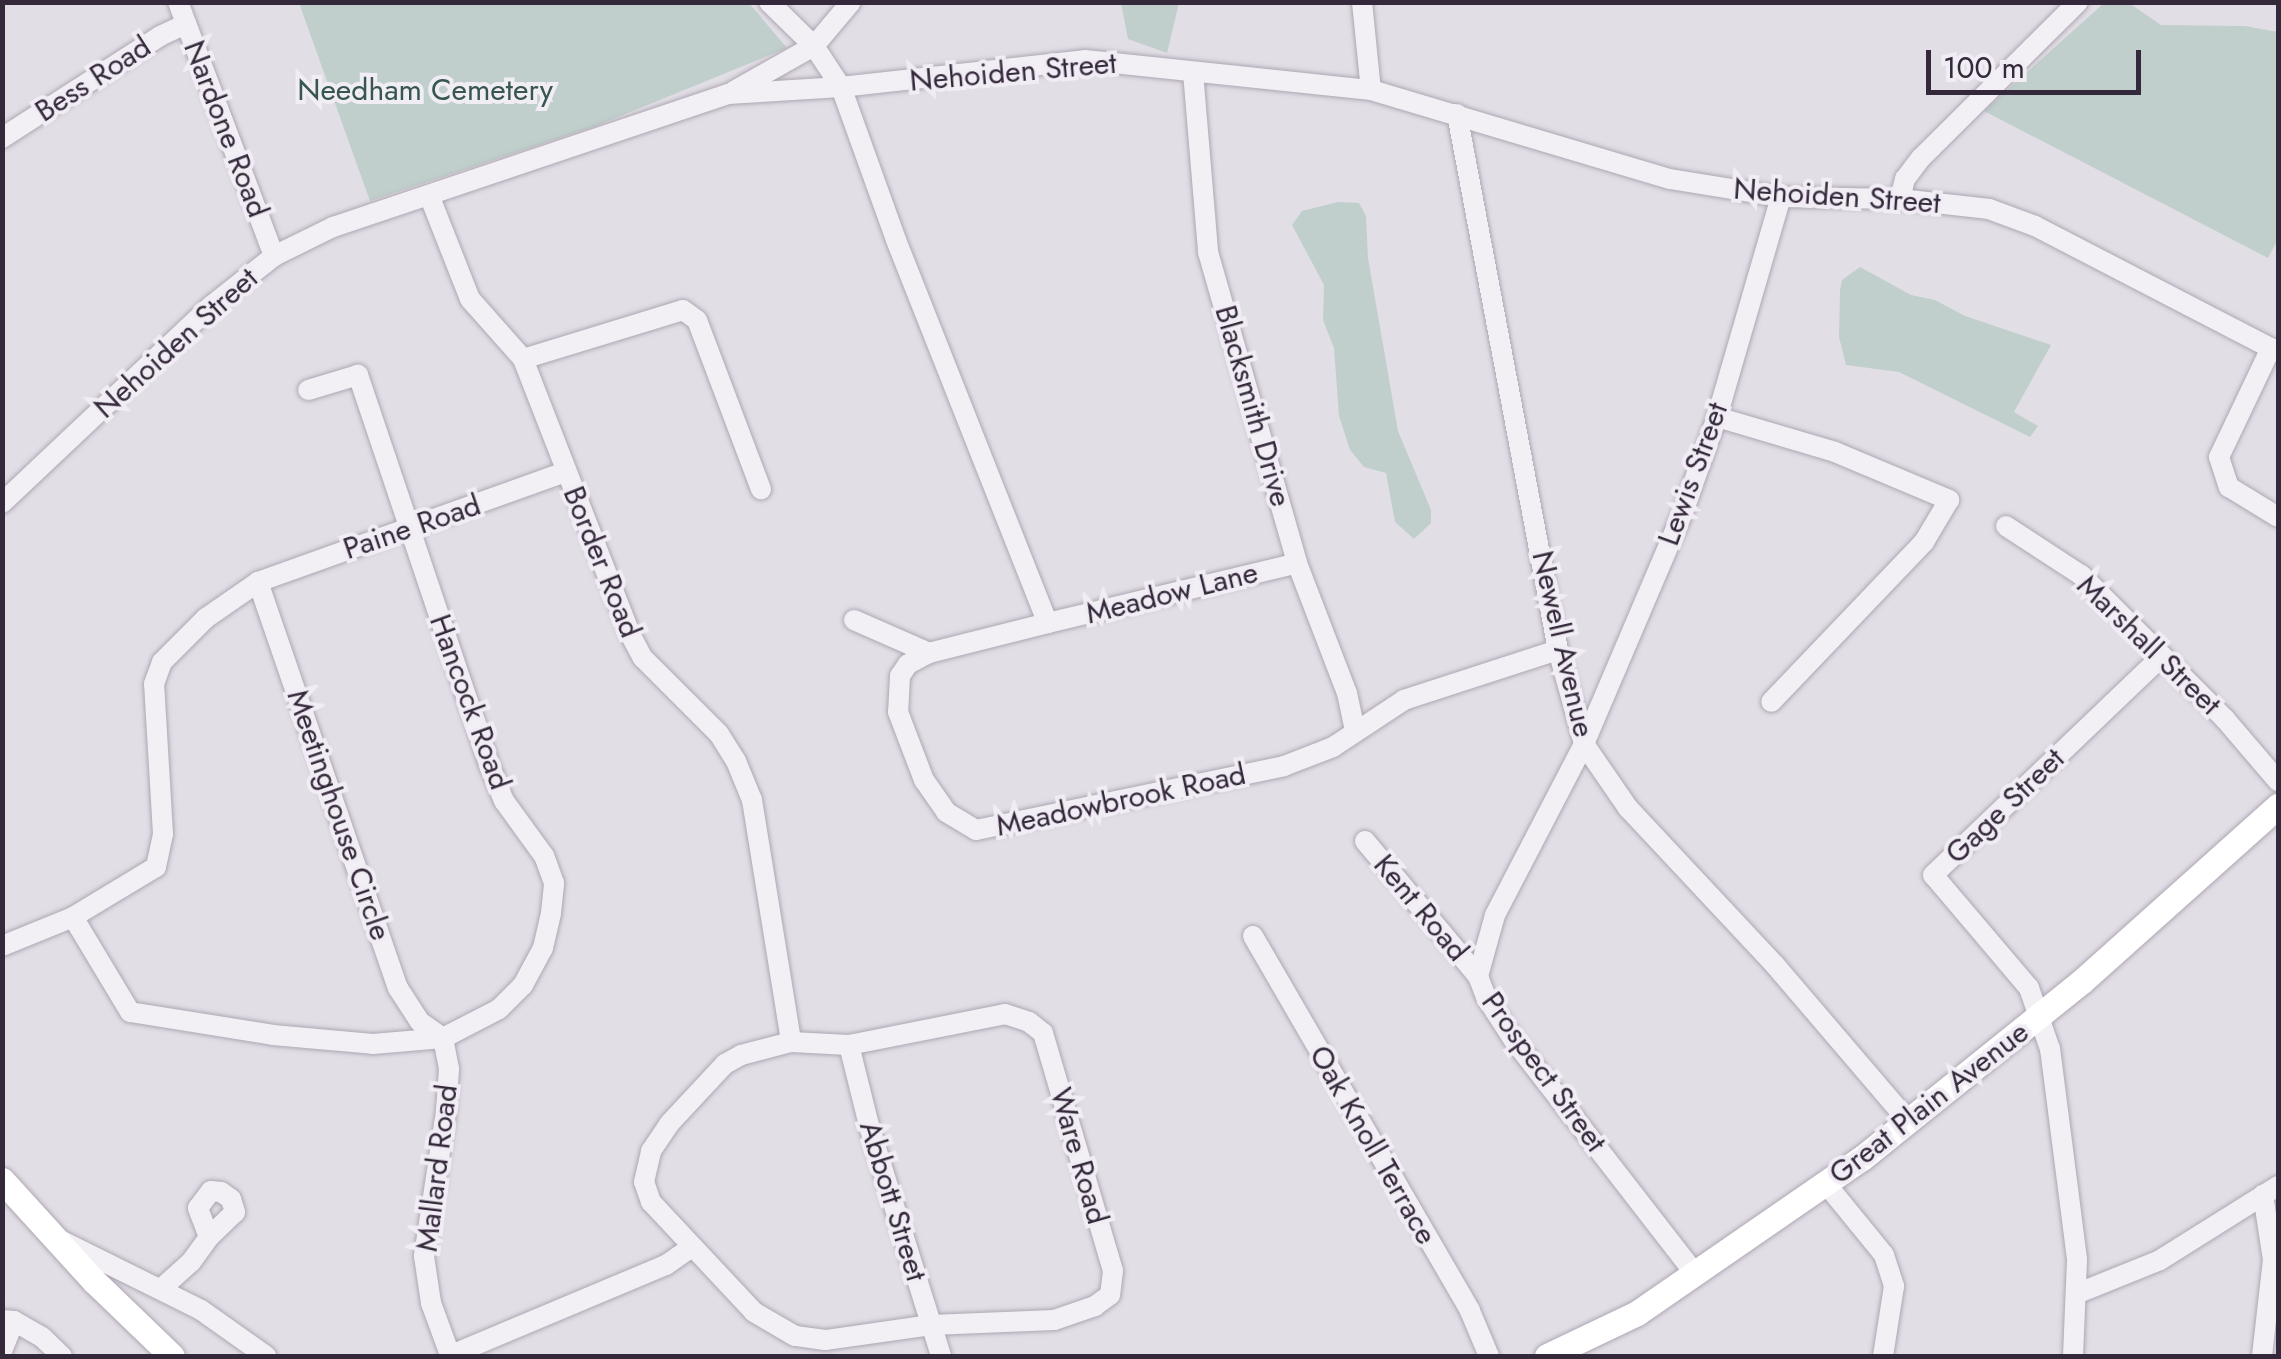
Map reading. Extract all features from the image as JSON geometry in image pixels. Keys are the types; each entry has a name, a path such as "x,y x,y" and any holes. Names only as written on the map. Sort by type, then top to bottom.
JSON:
{"main road":[{"name":"Great Plain Avenue","path":"1547,1356 1637,1313 1827,1185 2039,1016 2278,806"},
{"path":"2,1180 172,1356"}],"street":[{"name":"Nardone Road","path":"178,2 274,256"},
{"path":"769,2 814,46 841,87 896,240 1048,623 929,652 854,620"},
{"path":"728,94 814,46 852,2"},
{"path":"1362,2 1371,90"},
{"path":"1900,200 1905,179 1921,158 2078,2"},
{"name":"Bess Road","path":"2,138 160,36 186,24"},
{"name":"Nehoiden Street","path":"2,503 169,342 274,256 333,227 728,94 841,87 1085,60 1371,90 1670,180 1781,197 1900,200 2012,216 2275,350"},
{"name":"Blacksmith Drive","path":"1193,72 1208,252 1297,563 1346,693 1355,732"},
{"name":"Newell Avenue","path":"1457,114 1558,650 1584,744 1628,808 1775,965 1909,1122"},
{"name":"Border Road","path":"429,195 464,288 522,359 630,634 643,658 720,734 752,800 791,1042"},
{"name":"Lewis Street","path":"1584,744 1684,512 1717,417 1781,197"},
{"path":"522,359 683,310 697,320 761,490"},
{"path":"2275,350 2219,457 2230,487 2278,517"},
{"name":"Hancock Road","path":"308,390 358,375 406,529 497,784 544,856 554,883 543,948 523,985 499,1009 442,1038"},
{"path":"1717,417 1835,452 1949,500 1924,542 1771,702"},
{"name":"Paine Road","path":"258,582 565,472"},
{"name":"Marshall Street","path":"2006,526 2081,575 2278,780"},
{"name":"Meadow Lane","path":"1048,623 1297,563"},
{"path":"2,946 73,917 156,868 163,834 154,684 162,662 206,618 258,582"},
{"name":"Meetinghouse Circle","path":"258,582 398,988 420,1022 442,1038"},
{"name":"Meadowbrook Road","path":"929,652 908,664 900,676 898,712 935,799 946,812 976,830 1312,758 1404,700 1558,650"},
{"name":"Gage Street","path":"2039,1016 2030,988 1933,875 2162,656"},
{"name":"Prospect Street","path":"1584,744 1495,915 1478,976 1486,998 1515,1042 1696,1275"},
{"name":"Kent Road","path":"1365,840 1478,976"},
{"path":"73,917 130,1012 273,1035 373,1044 442,1038"},
{"name":"Oak Knoll Terrace","path":"1253,936 1470,1311 1489,1356"},
{"name":"Ware Road","path":"849,1045 1004,1014 1029,1022 1044,1033 1113,1272 1110,1296 1075,1316 931,1325"},
{"path":"2039,1016 2058,1095 2071,1191 2076,1294 2073,1356"},
{"name":"Mallard Road","path":"442,1038 449,1069 446,1112 424,1256 431,1304 450,1356"},
{"path":"849,1045 791,1042 752,1051 725,1064 669,1124 651,1151 644,1182 652,1202 690,1248 754,1312 795,1336 825,1340 931,1325"},
{"name":"Abbott Street","path":"849,1045 941,1356"},
{"path":"1827,1185 1884,1256 1894,1286 1883,1356"},
{"path":"2076,1294 2160,1260 2271,1190"},
{"path":"2262,1356 2273,1260 2271,1190"},
{"path":"54,1238 202,1310 266,1356"},
{"path":"162,1288 192,1262 210,1238"},
{"path":"450,1356 666,1264 690,1248"},
{"path":"2,1351 8,1321 42,1337 62,1356"}],"green space":[{"name":"Needham Cemetery","path":"299,3 749,3 787,48 596,126 370,201"},
{"path":"1121,3 1179,3 1167,53 1128,39"},
{"path":"2104,3 2129,3 2161,25 2245,26 2278,32 2278,239 2268,258 1984,111"},
{"path":"1338,202 1359,203 1366,216 1368,258 1398,431 1431,510 1431,523 1414,539 1395,522 1386,473 1364,467 1350,450 1339,416 1334,348 1323,320 1324,285 1292,225 1302,211"},
{"path":"1860,267 1911,295 1935,300 1965,316 2051,345 2014,412 2038,426 2030,437 1899,372 1846,365 1839,337 1840,290 1842,280"}]}
